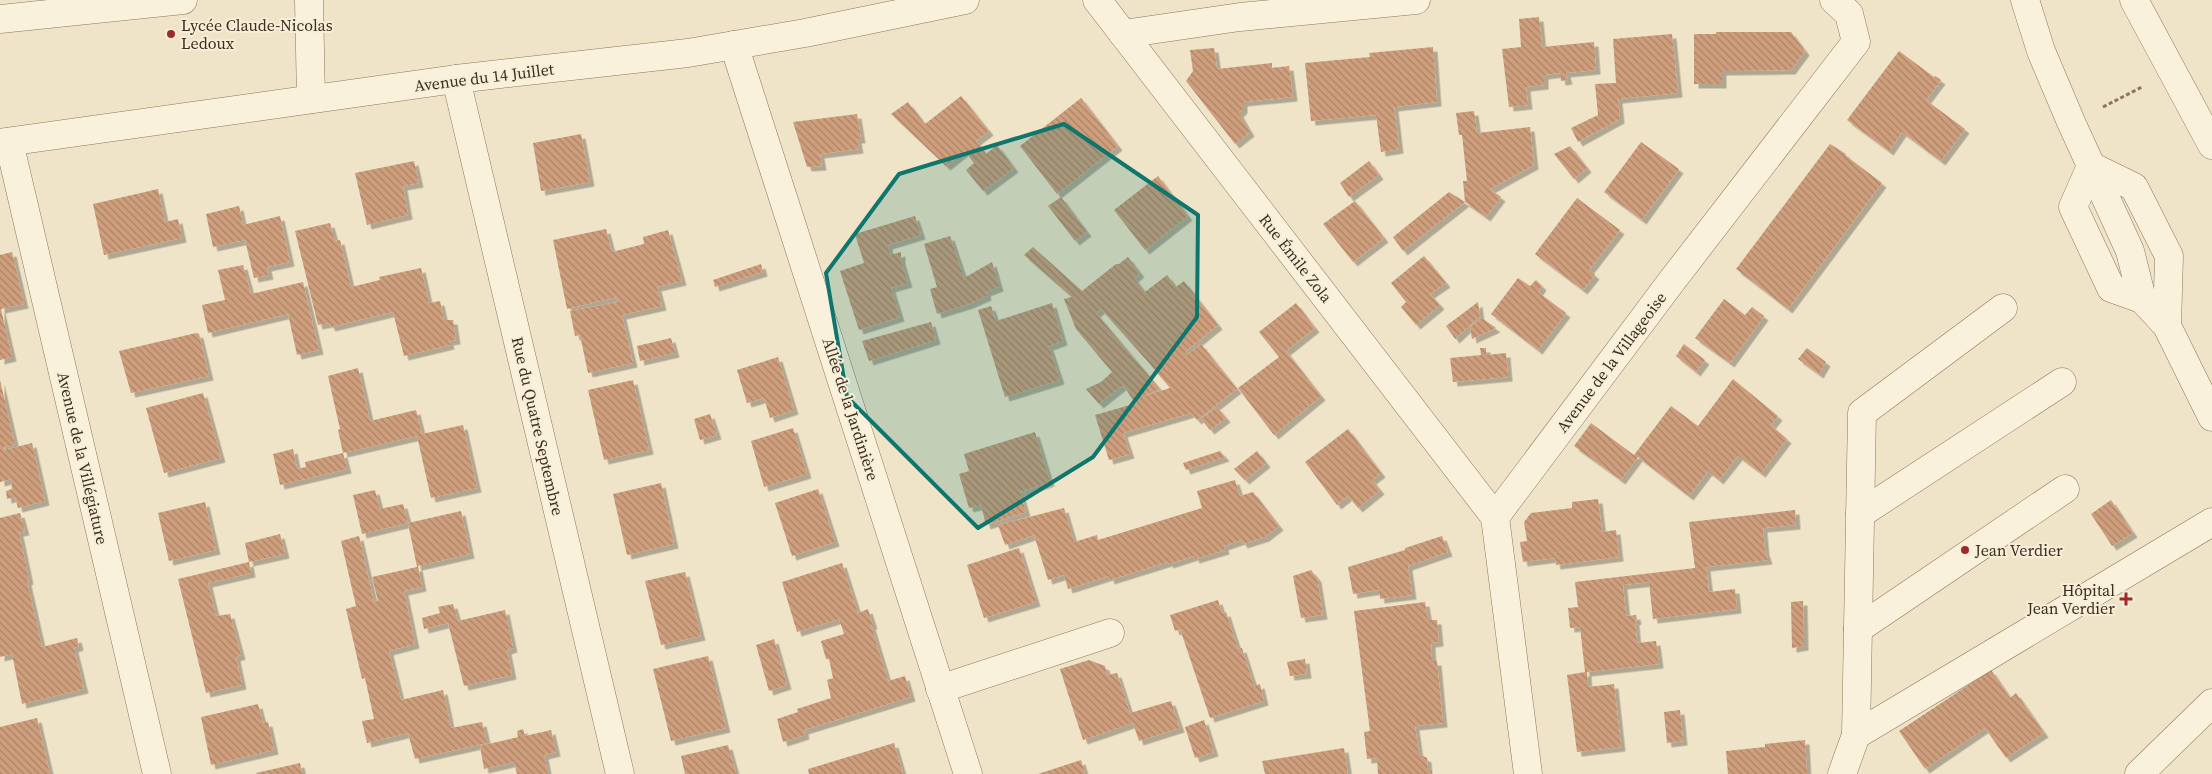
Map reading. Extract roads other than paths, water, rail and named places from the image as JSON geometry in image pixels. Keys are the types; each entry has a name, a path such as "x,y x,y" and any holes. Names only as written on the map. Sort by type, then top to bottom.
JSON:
{"street":[{"path":"0,19 183,0"},
{"path":"309,0 311,99"},
{"name":"Avenue du 14 Juillet","path":"4,143 456,79 641,59 734,45 925,4 965,0"},
{"name":"Rue Émile Zola","path":"1097,0 1495,517"},
{"path":"1123,34 1240,17 1416,0"},
{"name":"Avenue de la Villageoise","path":"1495,517 1671,282 1856,42 1849,14 1834,0"},
{"path":"2025,0 2042,51 2130,251 2142,299 2167,326 2212,417"},
{"path":"2134,0 2212,145"},
{"name":"Allée de la Jardinière","path":"734,45 968,774"},
{"name":"Rue du Quatre Septembre","path":"456,79 620,774"},
{"name":"Avenue de la Villégiature","path":"4,143 157,774"},
{"path":"2091,166 2134,187 2169,256 2167,326"},
{"path":"1842,774 1856,735 1862,413 2003,308"},
{"path":"1860,514 2062,382"},
{"path":"1858,629 2064,489"},
{"path":"1495,517 1528,774"},
{"path":"1856,735 2212,522"},
{"path":"940,689 1110,633"},
{"path":"2139,774 2212,703"}],"place":[{"name":"Lycée Claude-Nicolas Ledoux","path":"171,34"},
{"name":"Jean Verdier","path":"1965,550"},
{"name":"Hôpital Jean Verdier","path":"2126,599"}]}
